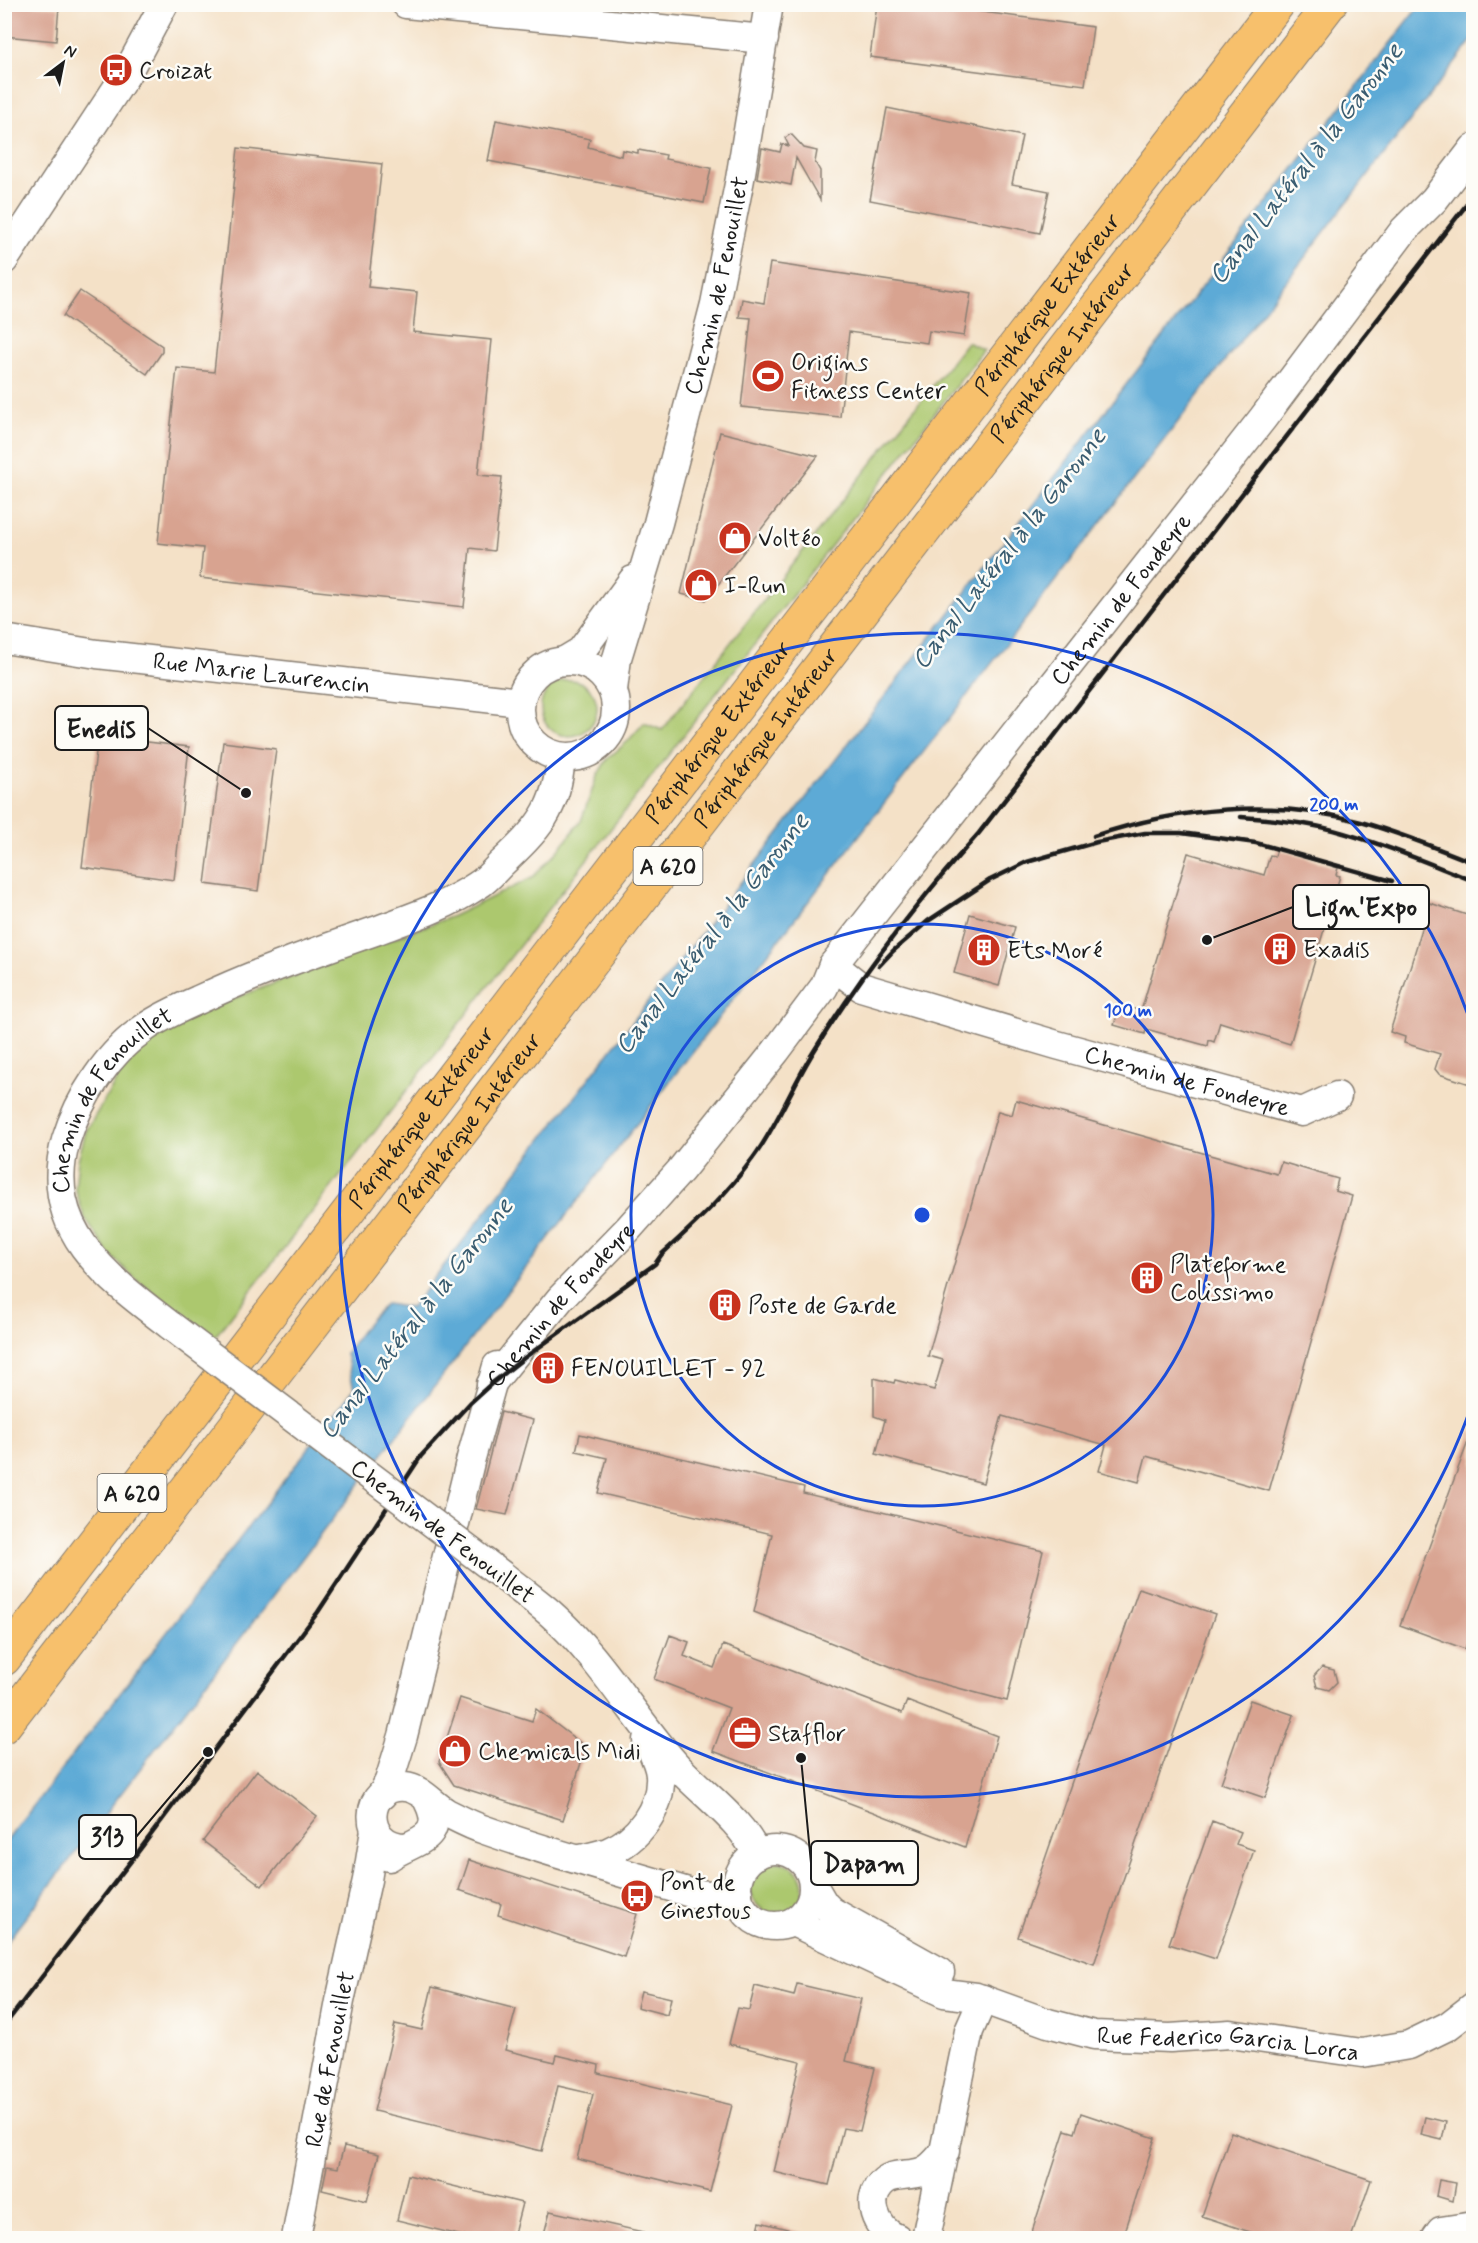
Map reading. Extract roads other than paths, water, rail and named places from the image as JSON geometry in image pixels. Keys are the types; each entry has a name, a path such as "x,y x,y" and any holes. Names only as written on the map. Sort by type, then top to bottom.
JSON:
{"highway":[{"name":"Périphérique Extérieur","path":"4,1659 1278,4"},
{"name":"Périphérique Intérieur","path":"4,1726 1330,4"}],"street":[{"path":"4,260 127,74 165,4"},
{"path":"406,4 764,39"},
{"name":"Chemin de Fenouillet","path":"613,690 617,658 646,562 715,304 740,179 769,4"},
{"name":"Chemin de Fondeyre","path":"1404,230 1420,191 1473,126"},
{"name":"Chemin de Fondeyre","path":"491,1384 498,1362 518,1331 712,1104 812,979 833,965 1263,418 1404,230 1434,200 1473,148"},
{"name":"Chemin de Fenouillet","path":"566,660 581,651 646,562"},
{"name":"Rue Marie Laurencin","path":"4,639 97,654 520,702"},
{"path":"566,660 578,662 599,672 613,690 616,705 615,722 607,738 595,750 579,756 561,758 543,751 529,738 520,721 520,702 524,689 536,673 553,663 566,660"},
{"name":"Chemin de Fenouillet","path":"561,758 559,781 550,809 526,842 479,885 444,904 400,922 287,962 218,990 145,1028 119,1051 102,1071 72,1122 64,1149 60,1185 68,1220 82,1246 100,1269 123,1290 550,1613 674,1763 743,1831 757,1855"},
{"name":"Chemin de Fondeyre","path":"833,965 861,987 1057,1045 1302,1112 1337,1096"},
{"name":"Rue de Fenouillet","path":"296,2238 340,2001 367,1880 375,1830 372,1811 389,1781 403,1736 491,1384"},
{"name":"Chemin de Fenouillet","path":"581,1859 610,1851 628,1839 651,1814 658,1793 660,1774 653,1752 631,1709"},
{"name":"Rue de Fenouillet","path":"403,1736 408,1769 433,1814 431,1828 417,1841"},
{"path":"382,1795 395,1787 403,1786 423,1796"},
{"name":"Rue de Fenouillet","path":"423,1796 448,1814 483,1830 691,1893 707,1895 738,1893"},
{"path":"375,1830 384,1841 391,1845 417,1841"},
{"name":"Rue de Fenouillet","path":"367,1880 385,1859 417,1841 445,1831 483,1830"},
{"path":"777,1850 791,1854 807,1868 814,1887 806,1911 793,1922 777,1926 755,1921 743,1909 738,1893 741,1871 748,1862 757,1855 777,1850"},
{"name":"Rue Federico Garcia Lorca","path":"814,1887 831,1911 954,1980 979,1998"},
{"name":"Rue Federico Garcia Lorca","path":"793,1922 944,1993 979,1998 1048,2024 1094,2035 1170,2038 1230,2034 1362,2053 1409,2045 1448,2026 1473,2006"},
{"path":"926,2238 969,2031 979,1998"},
{"path":"897,2238 887,2235 876,2222 873,2207 876,2193 883,2182 893,2177 923,2172 945,2151"},
{"path":"1436,2238 1441,2231 1467,2227 1473,2229"}],"water":[{"name":"Canal Latéral à la Garonne","path":"1420,5 1473,5 1473,39 5,1944 5,1843 354,1389 346,1354 360,1334 387,1304 411,1308"}],"railway":[{"path":"4,2026 318,1612 421,1456 470,1403 491,1384 655,1264 743,1171 769,1133 806,1064 832,1022 892,938 979,833 1474,195"},
{"path":"1094,836 1126,826 1192,813 1261,808 1295,810 1361,822 1474,863"},
{"path":"1241,817 1287,821 1333,830 1386,847 1474,881"},
{"path":"879,966 928,921 990,880 1027,862 1097,842 1145,833 1181,833 1256,843 1392,881"}],"place":[{"name":"Croizat","path":"116,70"},
{"name":"Origins Fitness Center","path":"768,376"},
{"name":"Voltéo","path":"735,538"},
{"name":"I-Run","path":"701,585"},
{"name":"Enedis","path":"246,793"},
{"name":"Lign'Expo","path":"1207,940"},
{"name":"Exadis","path":"1280,949"},
{"name":"Ets Moré","path":"984,950"},
{"name":"Plateforme Colissimo","path":"1147,1278"},
{"name":"Poste de Garde","path":"725,1305"},
{"name":"FENOUILLET - 92","path":"548,1368"},
{"name":"Stafflor","path":"745,1733"},
{"name":"Chemicals Midi","path":"455,1751"},
{"name":"313","path":"208,1752"},
{"name":"Dapam","path":"801,1758"},
{"name":"Pont de Ginestous","path":"637,1896"}]}
